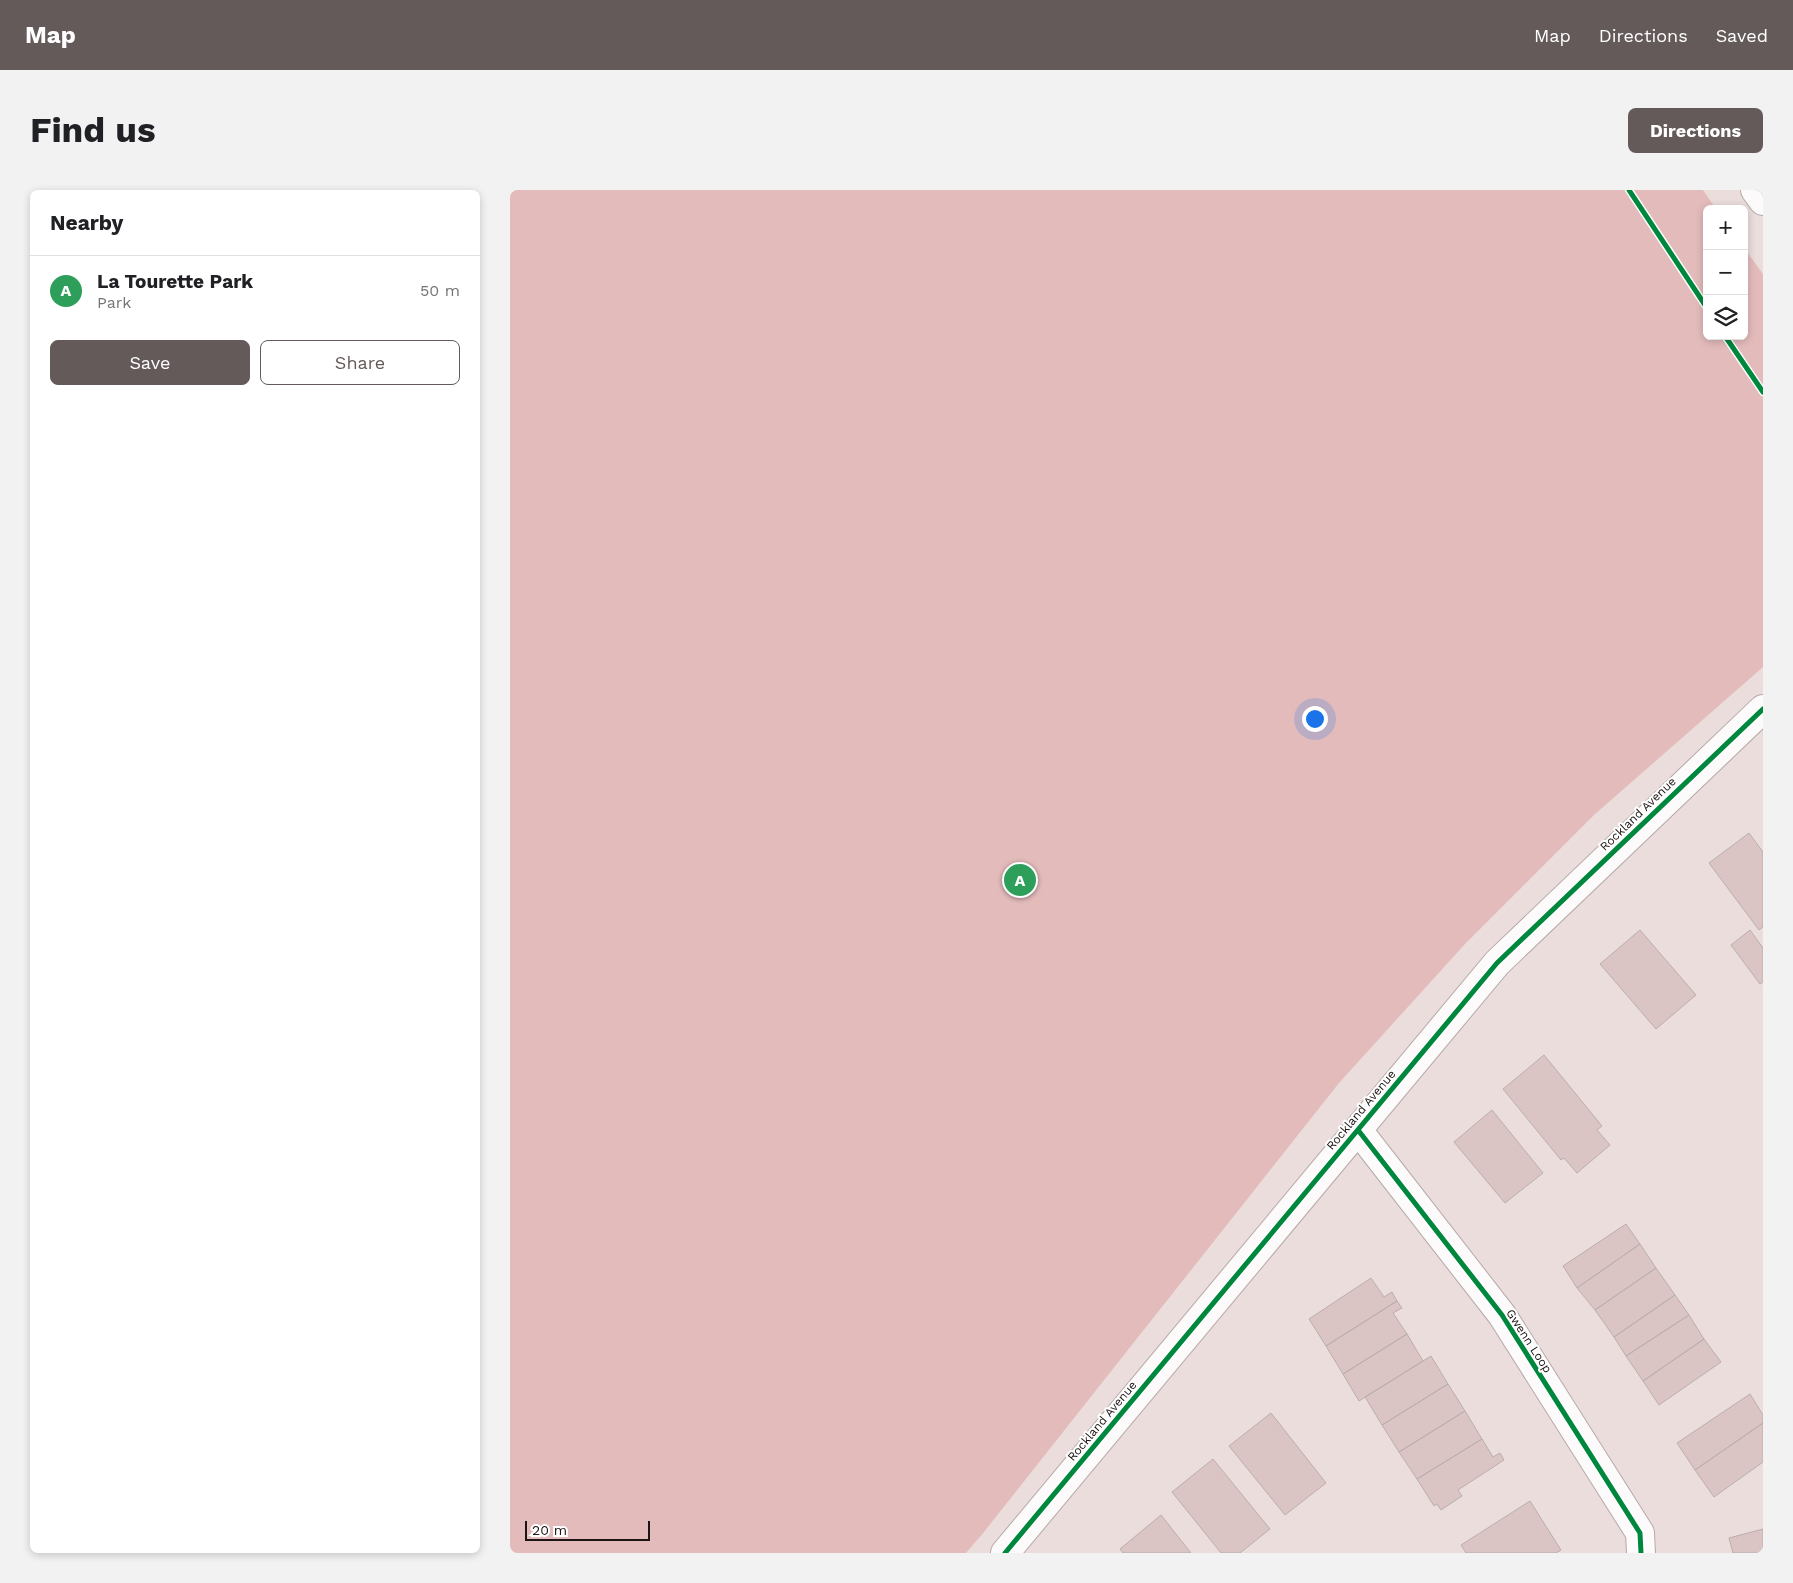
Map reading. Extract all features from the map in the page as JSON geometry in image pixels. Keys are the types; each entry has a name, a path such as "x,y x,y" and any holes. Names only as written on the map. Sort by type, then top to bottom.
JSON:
{"street":[{"path":"1755,190 1763,200"},
{"name":"Rockland Avenue","path":"1006,1553 1497,963 1763,709"},
{"name":"Gwenn Loop","path":"1358,1130 1502,1315 1640,1533 1641,1553"}],"shaded area":[{"path":"510,190 1703,190 1713,205 1703,205 1703,340 1748,340 1748,253 1763,274 1763,667 1594,815 1465,944 1339,1083 966,1553 510,1553"}],"building":[{"path":"1749,833 1763,852 1763,927 1759,930 1709,863"},
{"path":"1640,930 1696,995 1656,1029 1600,964"},
{"path":"1750,930 1763,948 1763,982 1760,984 1731,945"},
{"path":"1544,1055 1602,1126 1597,1130 1610,1145 1577,1173 1564,1158 1561,1160 1503,1089"},
{"path":"1492,1110 1543,1173 1505,1203 1454,1142"},
{"path":"1626,1224 1640,1244 1577,1288 1563,1266"},
{"path":"1640,1244 1656,1268 1595,1310 1577,1288"},
{"path":"1656,1268 1675,1295 1614,1337 1595,1310"},
{"path":"1371,1278 1384,1297 1392,1292 1397,1301 1326,1346 1309,1319"},
{"path":"1675,1295 1689,1315 1626,1356 1614,1337"},
{"path":"1397,1301 1402,1308 1393,1313 1407,1334 1343,1374 1326,1346"},
{"path":"1689,1315 1704,1339 1643,1381 1626,1356"},
{"path":"1407,1334 1423,1361 1359,1401 1343,1374"},
{"path":"1704,1339 1721,1362 1659,1405 1643,1381"},
{"path":"1431,1356 1448,1384 1382,1425 1365,1397"},
{"path":"1448,1384 1465,1411 1399,1452 1382,1425"},
{"path":"1750,1394 1763,1415 1763,1423 1695,1470 1677,1443"},
{"path":"1465,1411 1482,1439 1417,1479 1399,1452"},
{"path":"1271,1413 1326,1483 1285,1515 1229,1446"},
{"path":"1763,1423 1763,1462 1714,1497 1695,1470"},
{"path":"1482,1439 1493,1457 1500,1453 1504,1460 1458,1490 1462,1496 1441,1510 1437,1504 1434,1506 1417,1479"},
{"path":"1213,1459 1270,1529 1240,1553 1221,1553 1172,1492"},
{"path":"1530,1501 1561,1550 1556,1553 1466,1553 1461,1545"},
{"path":"1161,1515 1191,1553 1123,1553 1120,1549"},
{"path":"1763,1529 1763,1553 1733,1553 1729,1538"}],"cycle path":[{"path":"1629,190 1703,302"},
{"path":"1728,340 1763,392"},
{"path":"1005,1553 1497,963 1763,709"},
{"path":"1358,1130 1502,1315 1640,1533 1641,1553"}],"place":[{"name":"La Tourette Park","path":"1020,880"}]}
